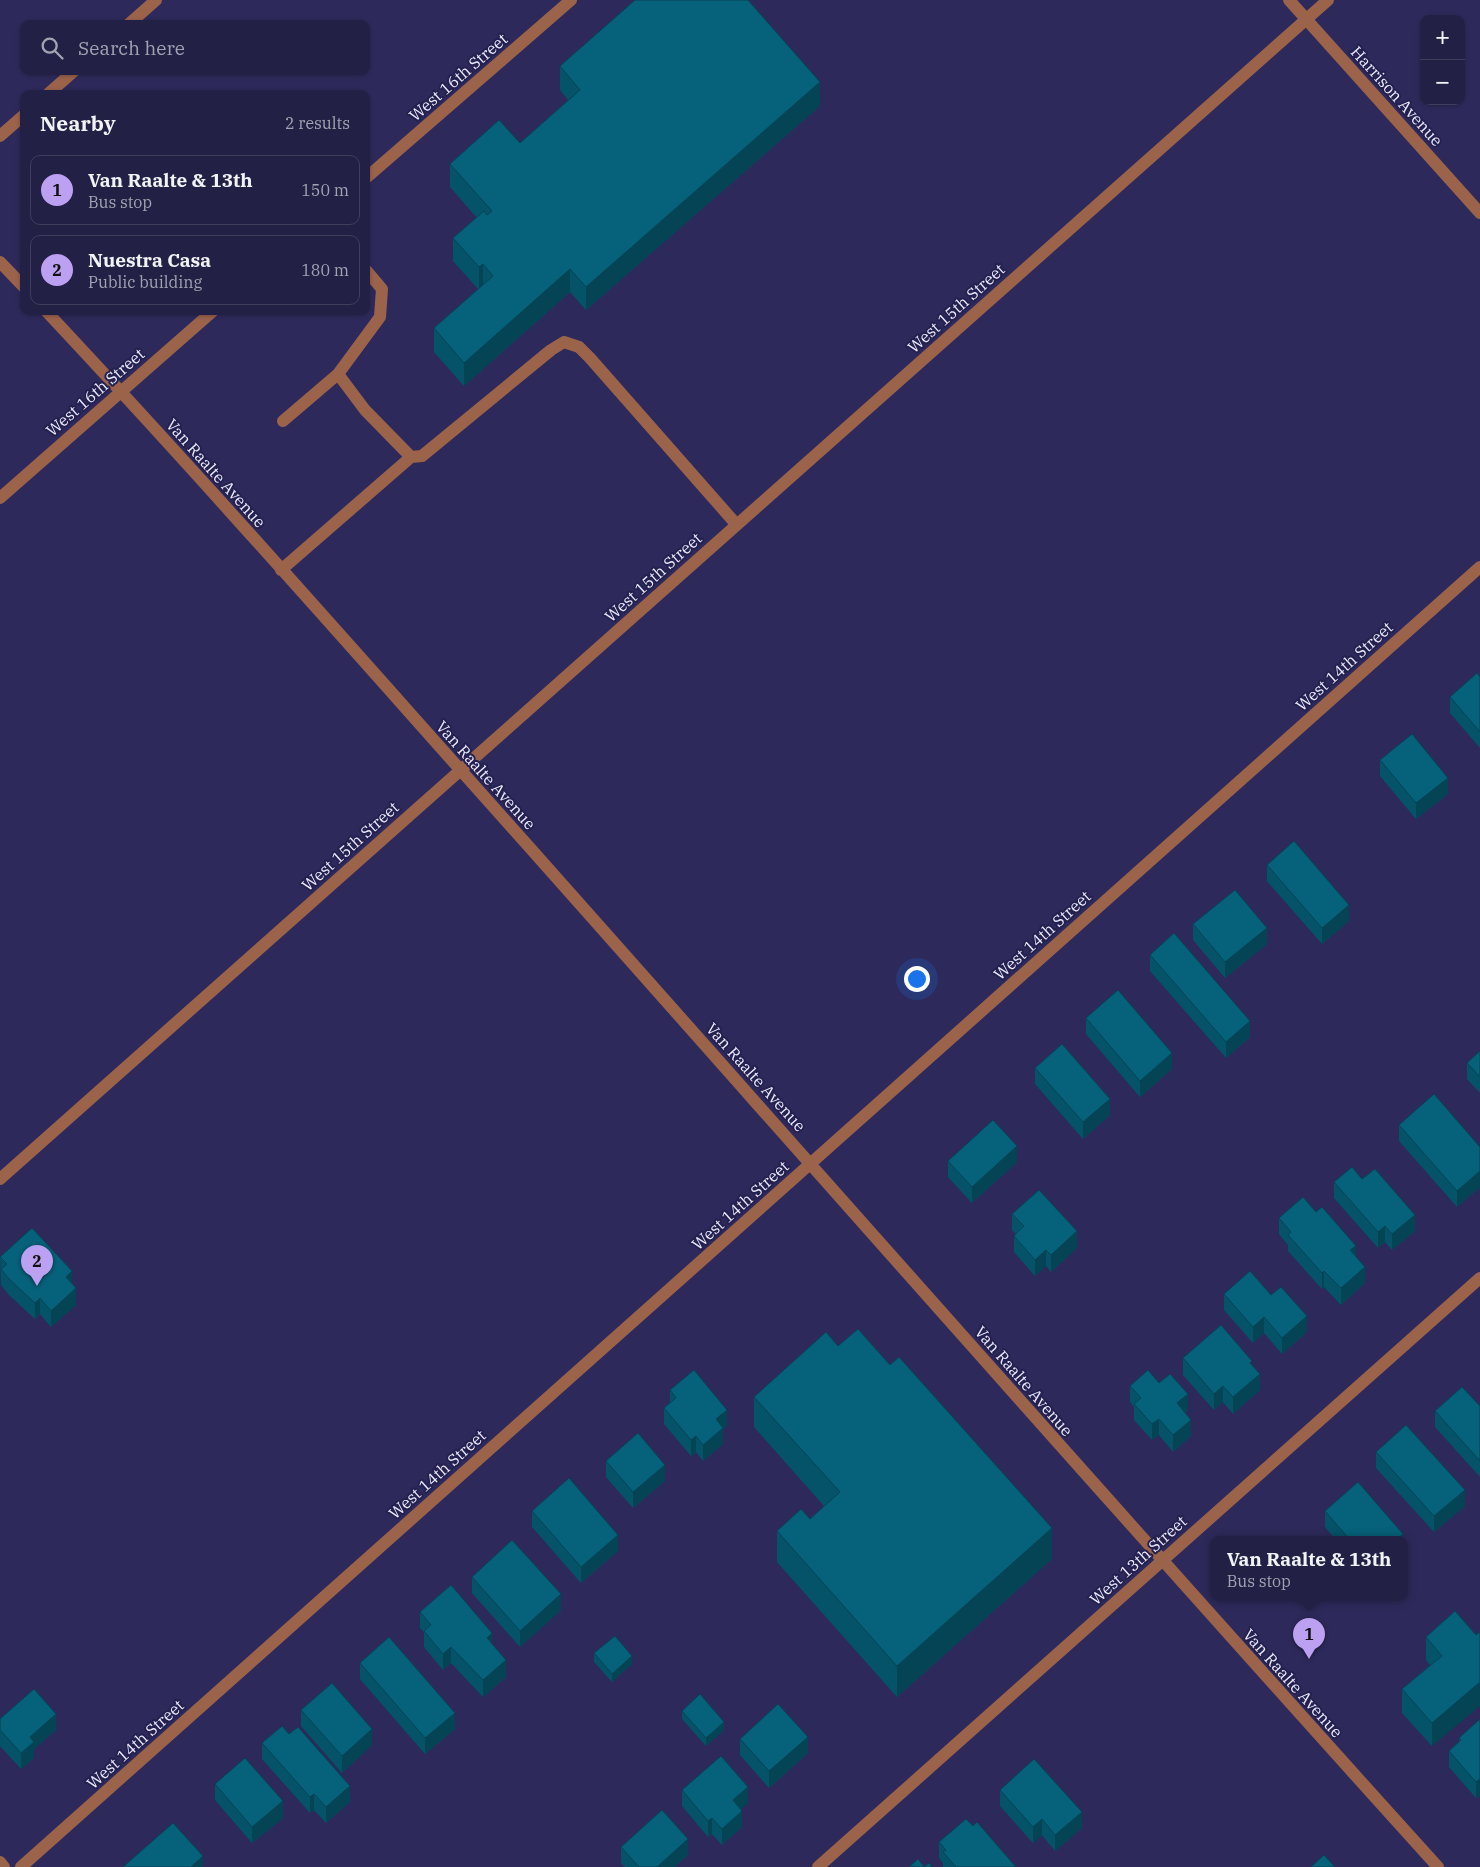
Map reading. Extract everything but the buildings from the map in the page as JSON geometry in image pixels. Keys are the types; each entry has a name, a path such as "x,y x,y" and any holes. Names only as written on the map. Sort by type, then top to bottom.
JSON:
{"street":[{"path":"134,20 156,0"},
{"name":"West 16th Street","path":"370,175 572,0"},
{"name":"Harrison Avenue","path":"1289,0 1480,213"},
{"name":"West 15th Street","path":"0,1180 460,769 1328,0"},
{"path":"53,90 69,75"},
{"path":"0,136 20,118"},
{"path":"0,262 20,283"},
{"path":"283,420 338,374 380,317 382,290 370,275"},
{"name":"Van Raalte Avenue","path":"50,315 121,391 460,769 1161,1561 1438,1867"},
{"name":"West 16th Street","path":"0,498 208,315"},
{"path":"281,570 411,457 422,456 551,350 564,342 578,347 584,352 736,524"},
{"path":"338,374 365,410 411,457"},
{"name":"West 14th Street","path":"21,1867 1480,567"},
{"name":"West 13th Street","path":"818,1867 1480,1278"},
{"path":"0,1862 4,1867"}],"place":[{"name":"Nuestra Casa","path":"37,1286"},
{"name":"Van Raalte & 13th","path":"1309,1659"}]}
